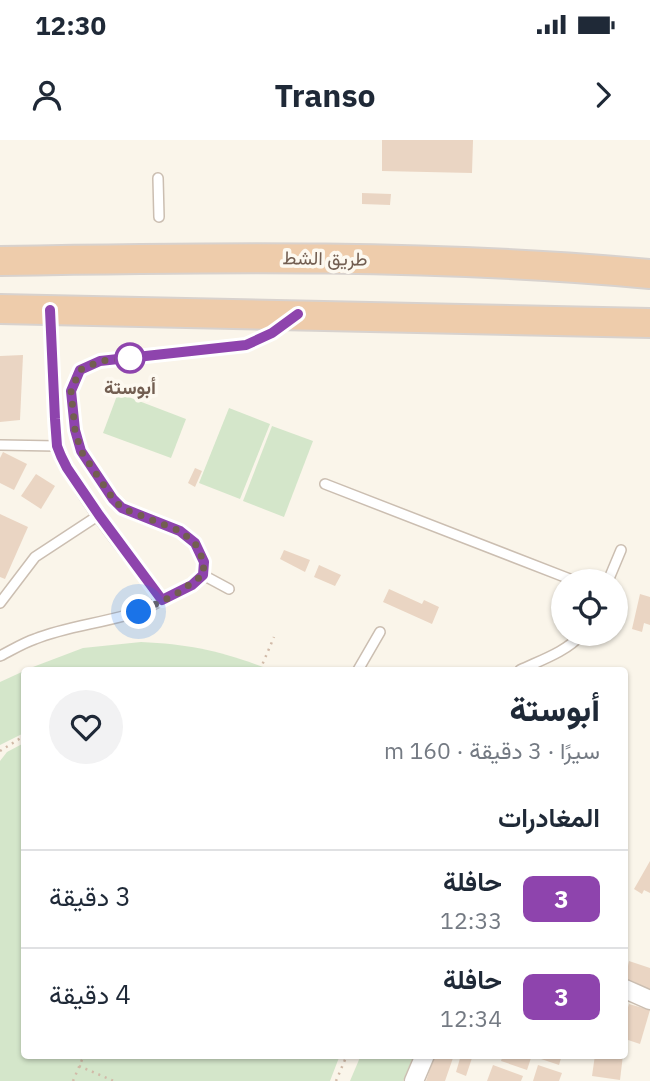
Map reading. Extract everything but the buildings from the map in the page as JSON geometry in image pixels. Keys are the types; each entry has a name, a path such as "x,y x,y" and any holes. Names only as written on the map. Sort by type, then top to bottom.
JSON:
{"highway":[{"name":"طريق الشط","path":"0,261 222,257 500,262 650,274"},
{"path":"0,309 650,323"}],"street":[{"path":"628,990 650,1000"},
{"path":"414,1081 423,1059"}],"lane":[{"path":"158,178 159,217"},
{"path":"50,310 57,446 67,468 99,515 162,600"},
{"path":"0,656 35,638 139,612 192,585 203,575 204,562 195,543 180,531 131,513 113,499 81,451 75,430 71,391 80,370 100,361 246,345 272,333 298,314"},
{"path":"0,445 57,446"},
{"path":"325,484 551,572"},
{"path":"0,603 35,557 99,515"},
{"path":"613,569 621,550"},
{"path":"203,575 229,589"},
{"path":"360,667 380,632"},
{"path":"527,667 554,655 566,646"}],"path":[{"path":"261,667 274,636"},
{"path":"0,751 21,738"},
{"path":"73,1081 82,1059"},
{"path":"336,1081 345,1059"},
{"path":"79,1066 114,1081"}],"green space":[{"path":"118,393 186,419 171,458 103,433"},
{"path":"229,408 270,424 240,499 199,483"},
{"path":"272,426 313,441 284,517 243,501"},
{"path":"141,642 176,645 207,650 263,667 33,667 83,648"},
{"path":"21,672 21,734 0,745 0,682"},
{"path":"21,745 21,1059 338,1059 330,1081 0,1081 0,761 7,752"},
{"path":"359,1059 412,1059 403,1081 350,1081"}],"bus line":[{"name":"3","path":"50,310 57,446 67,468 99,515 162,600 192,585 203,575 204,562 195,543 180,531 122,508 81,451 75,430 71,391 80,370 100,361 246,345 272,333 298,314"}],"place":[{"name":"أبوستة","path":"130,358"}],"route":[{"path":"130,358 100,361 80,370 71,391 75,430 81,451 122,508 180,531 195,543 204,562 203,575 192,585 139,612"}]}
